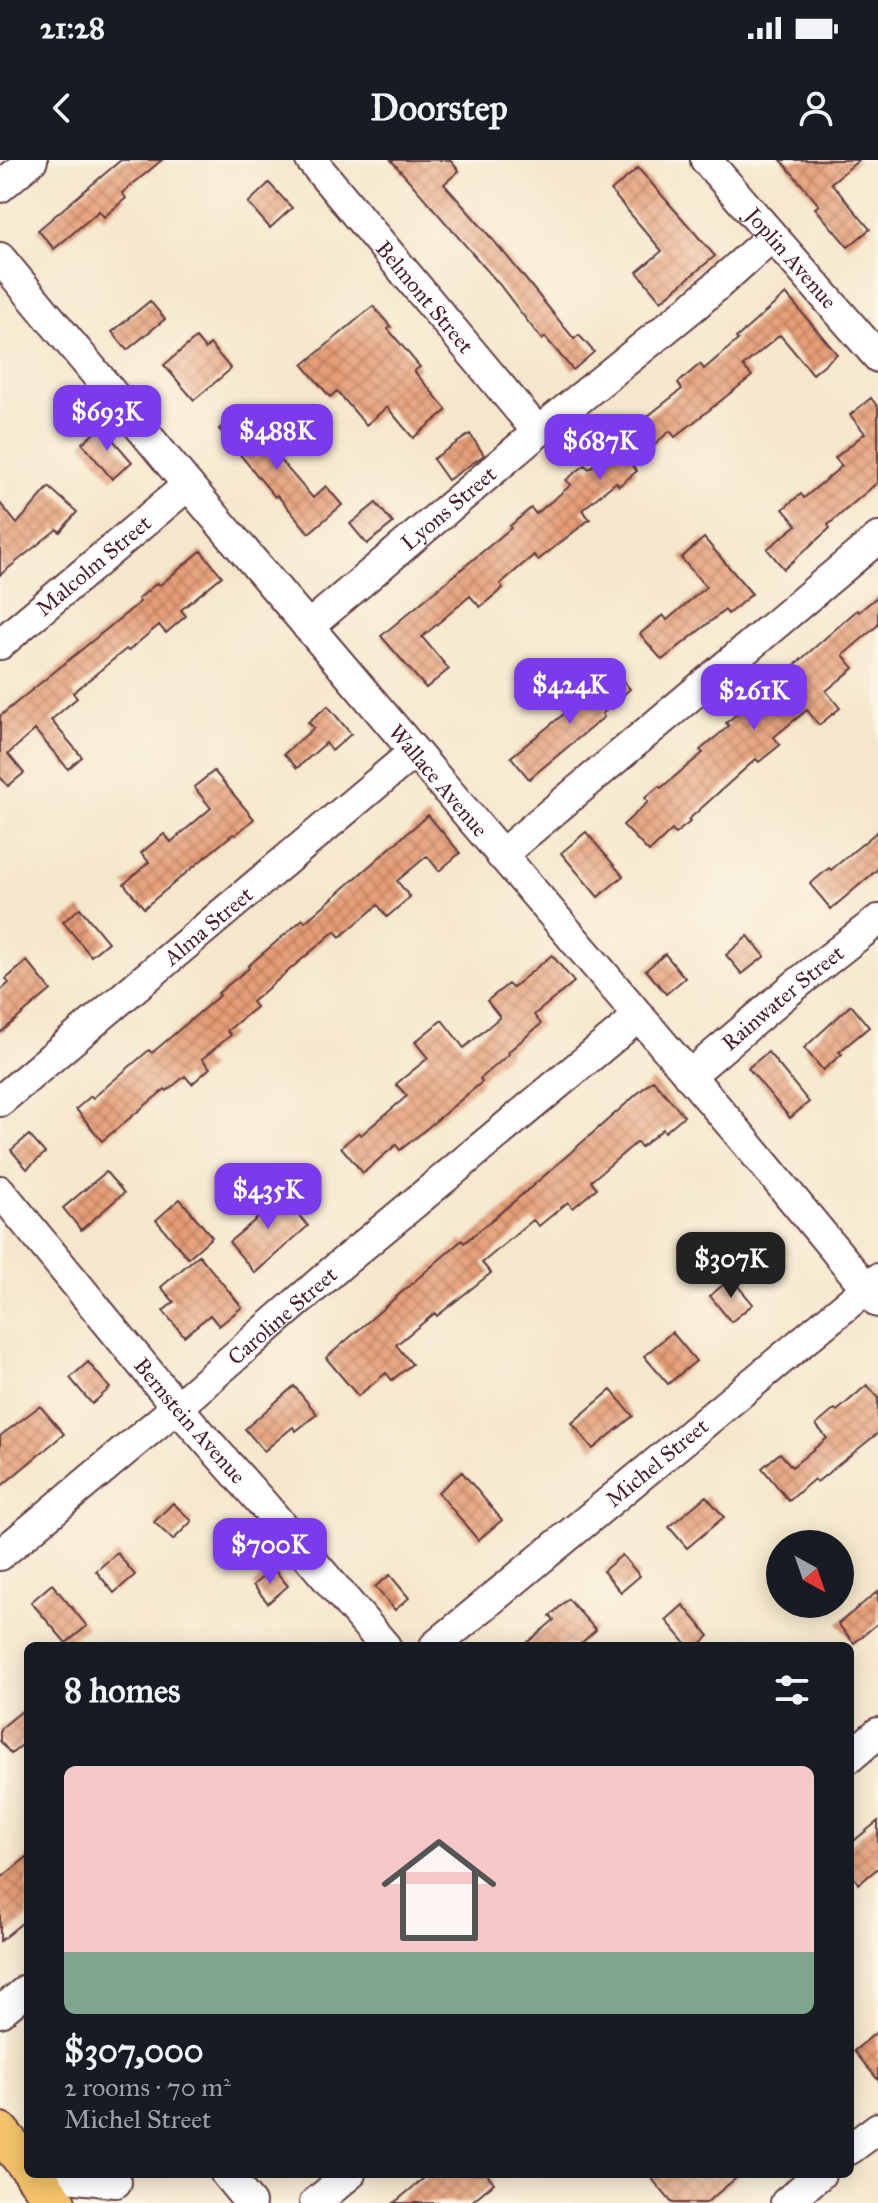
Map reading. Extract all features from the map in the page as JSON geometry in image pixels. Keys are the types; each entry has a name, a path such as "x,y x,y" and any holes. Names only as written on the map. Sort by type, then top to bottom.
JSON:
{"main road":[{"path":"0,2132 24,2157"},
{"path":"41,2178 56,2203"}],"street":[{"path":"0,187 32,160"},
{"name":"Belmont Street","path":"311,160 538,432"},
{"name":"Joplin Avenue","path":"706,160 878,357"},
{"name":"Lyons Street","path":"308,627 538,432 695,305 772,236"},
{"name":"Wallace Avenue","path":"0,258 638,1017 874,1290"},
{"name":"Malcolm Street","path":"0,644 188,485"},
{"path":"501,855 878,538"},
{"name":"Alma Street","path":"0,1101 414,752"},
{"name":"Rainwater Street","path":"689,1076 878,920"},
{"name":"Caroline Street","path":"0,1555 341,1264 638,1017"},
{"name":"Bernstein Avenue","path":"0,1191 177,1407 382,1642"},
{"name":"Michel Street","path":"440,1642 874,1290"},
{"path":"854,1754 878,1733"},
{"path":"0,2012 24,1992"},
{"path":"854,2146 878,2128"},
{"path":"72,2178 116,2186"},
{"path":"229,2178 250,2203"},
{"path":"315,2203 345,2178"},
{"path":"786,2203 815,2178"}],"building":[{"path":"121,160 162,160 122,193 126,198 104,217 99,211 54,249 38,230"},
{"path":"391,160 450,160 459,171 444,184 574,339 579,335 594,352 573,370 545,337 542,340 499,284"},
{"path":"781,160 859,160 831,183 870,229 848,247 815,208 819,205"},
{"path":"638,168 715,256 661,301 637,272 662,251 611,191"},
{"path":"269,183 292,208 270,228 248,203"},
{"path":"786,294 837,354 813,374 780,335 743,366 752,376 675,437 670,431 631,464 637,471 619,486 616,482 582,510 590,519 538,560 534,555 500,584 503,588 480,607 470,596 422,637 449,669 426,688 381,636 531,508 536,514 571,485 566,480 585,465 589,469 626,438 624,435 682,389 678,383 700,364 704,369"},
{"path":"150,301 165,319 127,350 112,332"},
{"path":"373,306 420,367 414,371 447,410 413,438 387,407 366,425 337,391 330,397 303,365"},
{"path":"196,338 205,349 210,344 231,369 194,400 164,365"},
{"path":"871,398 878,407 878,482 828,525 830,528 784,569 767,549 797,525 783,509 801,494 804,498 842,466 835,458 865,433 850,415"},
{"path":"246,406 268,433 261,438 313,498 326,486 342,505 309,533 219,429"},
{"path":"102,427 132,462 112,479 82,443"},
{"path":"470,434 484,455 448,480 433,459"},
{"path":"49,487 77,512 60,532 57,529 0,575 0,503 17,524"},
{"path":"376,503 393,523 367,544 350,524"},
{"path":"704,538 752,594 728,614 725,610 662,660 640,634 663,615 667,620 706,587 681,558"},
{"path":"201,551 222,576 181,610 186,616 166,633 159,625 128,651 126,649 73,693 77,698 51,720 82,757 68,769 35,730 8,754 24,773 8,786 0,777 0,716 140,602 138,599 157,583 160,585"},
{"path":"878,596 878,625 843,655 854,668 826,691 840,708 819,725 807,710 774,737 780,745 759,762 756,759 688,820 690,822 675,834 672,830 649,852 623,825 648,802 645,798 703,753 700,750 729,726 726,723 857,610 859,612"},
{"path":"614,670 630,689 602,714 604,717 529,779 511,757"},
{"path":"328,706 351,734 332,751 326,743 297,768 284,754 314,728 308,722"},
{"path":"214,771 254,819 144,908 124,884 149,862 141,853 164,834 171,842 211,808 194,787"},
{"path":"428,815 460,853 439,871 427,856 397,881 410,897 387,917 378,905 340,937 335,931 252,1002 256,1007 227,1031 231,1035 202,1059 210,1068 192,1084 185,1076 167,1091 165,1089 102,1141 76,1109 149,1050 152,1053 220,995 218,993 248,966 303,919 305,922"},
{"path":"878,831 878,869 831,909 810,884"},
{"path":"586,832 623,876 598,897 561,853"},
{"path":"80,908 108,942 91,956 63,922"},
{"path":"748,936 765,956 742,974 726,955"},
{"path":"665,954 685,978 666,994 646,970"},
{"path":"552,955 574,982 534,1015 541,1024 480,1079 482,1082 419,1135 400,1150 396,1145 363,1173 341,1147 359,1132 361,1135 407,1096 396,1084 428,1058 415,1042 442,1020 464,1048 500,1017 487,1001 508,984 512,988"},
{"path":"27,961 51,990 0,1033 0,991 9,983 6,979"},
{"path":"851,1005 869,1027 823,1070 804,1048"},
{"path":"768,1052 809,1102 790,1118 748,1068"},
{"path":"653,1080 684,1116 641,1147 637,1142 591,1181 597,1188 573,1208 568,1202 539,1226 533,1220 482,1263 491,1273 396,1345 412,1364 392,1380 386,1373 358,1396 326,1358 462,1240 464,1243 536,1183"},
{"path":"29,1135 45,1153 27,1169 11,1150"},
{"path":"106,1172 124,1193 81,1230 63,1208"},
{"path":"275,1187 308,1226 255,1273 229,1242 259,1217 251,1207"},
{"path":"180,1199 212,1237 188,1258 156,1220"},
{"path":"199,1255 242,1307 219,1326 210,1315 184,1336 163,1311 174,1302 161,1287"},
{"path":"731,1278 753,1304 731,1322 710,1296"},
{"path":"672,1332 696,1361 668,1384 644,1356"},
{"path":"88,1362 110,1388 92,1404 70,1378"},
{"path":"867,1385 878,1397 878,1433 789,1501 762,1468 780,1453 792,1467 827,1438 816,1425"},
{"path":"294,1386 317,1414 296,1431 293,1427 264,1451 245,1429"},
{"path":"611,1390 633,1416 593,1449 572,1423"},
{"path":"40,1406 64,1434 0,1487 0,1436"},
{"path":"462,1472 502,1520 478,1540 438,1492"},
{"path":"706,1496 724,1517 687,1548 669,1527"},
{"path":"173,1503 192,1521 173,1540 154,1522"},
{"path":"117,1553 135,1575 114,1593 96,1571"},
{"path":"622,1555 640,1576 621,1592 603,1571"},
{"path":"273,1568 288,1586 268,1603 253,1585"},
{"path":"390,1575 409,1598 395,1610 375,1587"},
{"path":"52,1584 87,1626 65,1642 31,1602"},
{"path":"878,1591 878,1623 853,1642 838,1624 845,1618 854,1618 854,1611"},
{"path":"568,1599 596,1630 582,1642 528,1642 554,1620 550,1616"},
{"path":"683,1605 709,1636 702,1642 685,1642 666,1620"},
{"path":"24,1709 24,1743 11,1754 0,1741 0,1729"},
{"path":"878,1821 878,1868 859,1884 854,1878 854,1841"},
{"path":"24,1859 24,1921 0,1941 0,1879"},
{"path":"878,2031 878,2080 854,2051"},
{"path":"424,2178 490,2178 494,2183 470,2203 394,2203"},
{"path":"651,2178 736,2178 706,2203 672,2203"}]}
